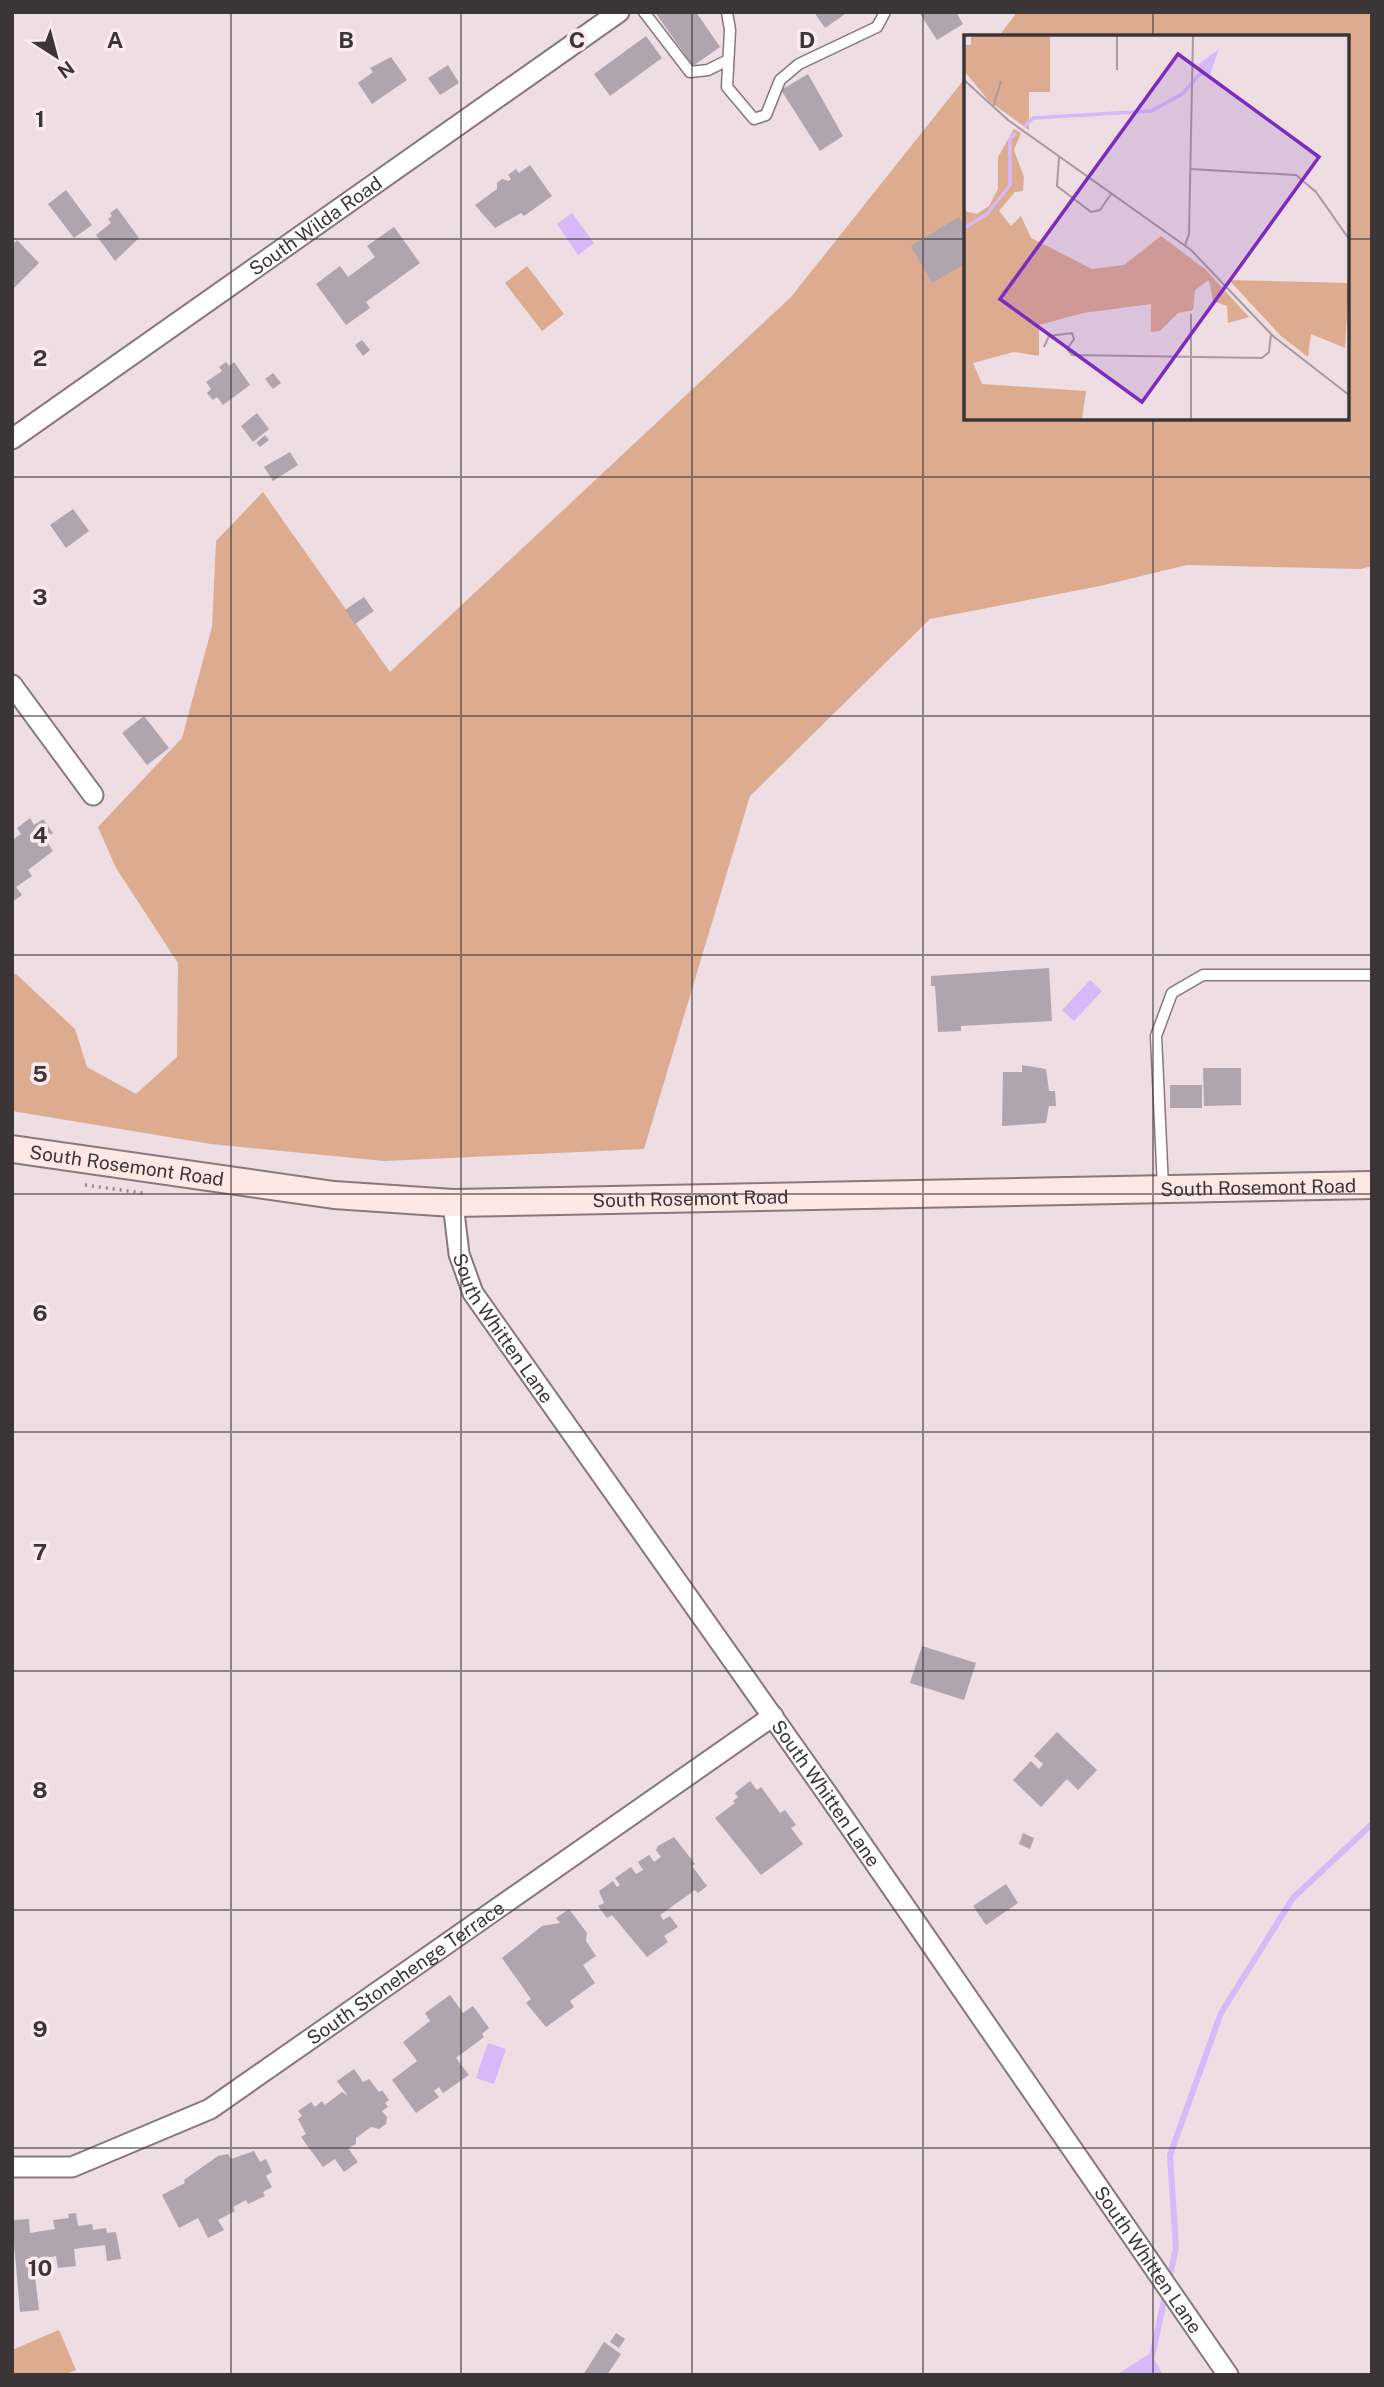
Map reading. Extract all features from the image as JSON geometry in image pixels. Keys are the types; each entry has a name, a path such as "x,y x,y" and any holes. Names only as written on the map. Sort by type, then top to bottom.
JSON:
{"main road":[{"name":"South Rosemont Road","path":"12,1149 334,1195 453,1203 1372,1185"}],"street":[{"name":"South Wilda Road","path":"12,439 619,12"},
{"path":"12,685 93,795"},
{"name":"South Whitten Lane","path":"453,1203 459,1254 474,1293 773,1716 1228,2375"},
{"name":"South Stonehenge Terrace","path":"12,2167 72,2167 210,2109 773,1716"}],"lane":[{"path":"644,12 690,72 708,70 726,61"},
{"path":"727,12 730,30 726,61 727,87 754,119 766,115 780,80 799,64 877,27 886,12"},
{"path":"1163,1187 1156,1036 1172,993 1203,975 1372,975"}],"shaded area":[{"path":"1014,12 1372,12 1372,566 1361,569 1187,565 1100,586 930,619 750,796 644,1149 384,1161 211,1144 12,1111 12,975 16,974 75,1029 87,1067 136,1094 177,1057 178,963 116,868 98,827 182,738 212,627 216,541 263,492 390,672 791,297 964,80 964,420 1349,420 1349,35 1000,35 1015,15"},
{"path":"572,213 594,243 578,255 557,224"},
{"path":"527,266 564,314 542,331 505,283"},
{"path":"1090,980 1102,991 1074,1021 1062,1010"},
{"path":"488,2043 506,2049 494,2084 476,2078"},
{"path":"59,2330 76,2370 64,2375 12,2375 12,2350"},
{"path":"1151,2353 1163,2375 1116,2375"}],"building":[{"path":"655,12 696,12 720,47 693,66"},
{"path":"814,12 848,12 825,28"},
{"path":"919,12 956,12 963,24 937,40"},
{"path":"646,36 662,58 610,96 594,74"},
{"path":"391,57 407,80 372,104 358,83 373,72 370,68"},
{"path":"448,65 459,83 440,95 428,78"},
{"path":"808,74 843,136 820,151 781,90"},
{"path":"530,165 552,196 524,216 521,213 495,228 475,205 497,189 497,183 502,179 509,181 511,179 508,175 516,169 519,173"},
{"path":"66,190 92,225 74,238 48,204"},
{"path":"117,208 139,238 115,261 96,235 111,223 108,219 112,216 110,213"},
{"path":"959,217 964,225 964,264 932,283 911,246"},
{"path":"394,227 420,263 366,302 370,308 346,325 316,284 340,266 348,277 375,257 367,246"},
{"path":"17,240 39,263 12,290 12,245"},
{"path":"362,340 370,350 363,356 355,345"},
{"path":"226,362 229,366 234,362 250,385 223,405 217,397 213,400 207,393 211,389 206,382 222,371 219,367"},
{"path":"273,373 281,383 273,389 265,379"},
{"path":"257,413 269,429 253,442 241,426"},
{"path":"265,435 269,440 260,447 256,443"},
{"path":"290,452 298,465 273,481 264,467"},
{"path":"73,509 89,531 66,548 50,525"},
{"path":"364,597 374,611 355,624 345,610"},
{"path":"144,716 169,748 147,765 122,733"},
{"path":"30,818 34,825 43,819 53,833 45,839 53,851 28,870 32,876 16,887 22,895 12,902 12,840 21,834 17,828"},
{"path":"1049,968 1052,1021 961,1026 961,1031 938,1032 935,986 931,986 931,976"},
{"path":"1022,1065 1046,1069 1049,1091 1055,1091 1056,1106 1049,1106 1046,1123 1002,1126 1003,1072 1022,1072"},
{"path":"1203,1068 1241,1068 1241,1105 1204,1106"},
{"path":"1170,1085 1202,1085 1202,1108 1170,1108"},
{"path":"922,1646 976,1663 964,1700 910,1683"},
{"path":"1057,1732 1097,1770 1078,1790 1067,1779 1041,1807 1013,1780 1031,1761 1039,1769 1043,1764 1034,1756"},
{"path":"750,1781 757,1790 761,1787 780,1813 785,1810 796,1825 791,1828 803,1844 761,1875 715,1818 735,1803 733,1801 738,1797 735,1793"},
{"path":"1023,1833 1034,1838 1030,1849 1019,1844"},
{"path":"674,1837 695,1864 692,1866 707,1886 698,1893 695,1890 660,1915 663,1920 670,1916 678,1927 664,1936 668,1942 647,1957 612,1915 607,1918 598,1906 604,1903 599,1891 613,1881 617,1887 620,1885 615,1878 631,1867 636,1874 643,1870 638,1862 649,1855 654,1862 661,1857 656,1850 658,1846"},
{"path":"1006,1884 1018,1903 986,1925 973,1906"},
{"path":"569,1909 587,1933 586,1941 596,1956 583,1965 595,1983 570,2001 574,2007 546,2027 526,2003 531,1999 502,1958 542,1926 560,1923 556,1918"},
{"path":"450,1995 463,2013 473,2006 489,2028 482,2034 484,2037 456,2058 469,2075 443,2093 439,2087 434,2091 439,2097 416,2113 392,2080 417,2061 403,2042 430,2021 425,2013"},
{"path":"354,2069 363,2082 369,2079 389,2100 385,2103 388,2107 382,2111 387,2117 386,2124 379,2129 371,2127 356,2138 356,2144 348,2148 358,2162 344,2172 335,2159 323,2167 301,2137 306,2134 298,2119 302,2116 298,2111 311,2102 315,2107 322,2101 325,2105 342,2092 348,2096 337,2081"},
{"path":"254,2151 260,2162 266,2159 272,2172 266,2176 272,2187 263,2192 265,2196 248,2204 246,2200 233,2207 235,2211 218,2220 224,2230 208,2238 198,2218 179,2228 162,2195 185,2183 184,2180 218,2156 228,2154 231,2159"},
{"path":"76,2213 78,2226 92,2224 93,2230 106,2228 107,2233 116,2232 121,2259 107,2261 105,2245 74,2249 76,2266 58,2268 56,2256 33,2260 39,2310 20,2312 12,2220 29,2219 30,2233 55,2229 53,2220 69,2218 68,2214"},
{"path":"616,2333 625,2339 619,2348 610,2342"},
{"path":"604,2342 621,2354 607,2375 583,2375"}],"waterway":[{"path":"1169,2281 1176,2248 1170,2155 1221,2013 1293,1898 1372,1824"},
{"path":"1148,2375 1166,2291"}]}
